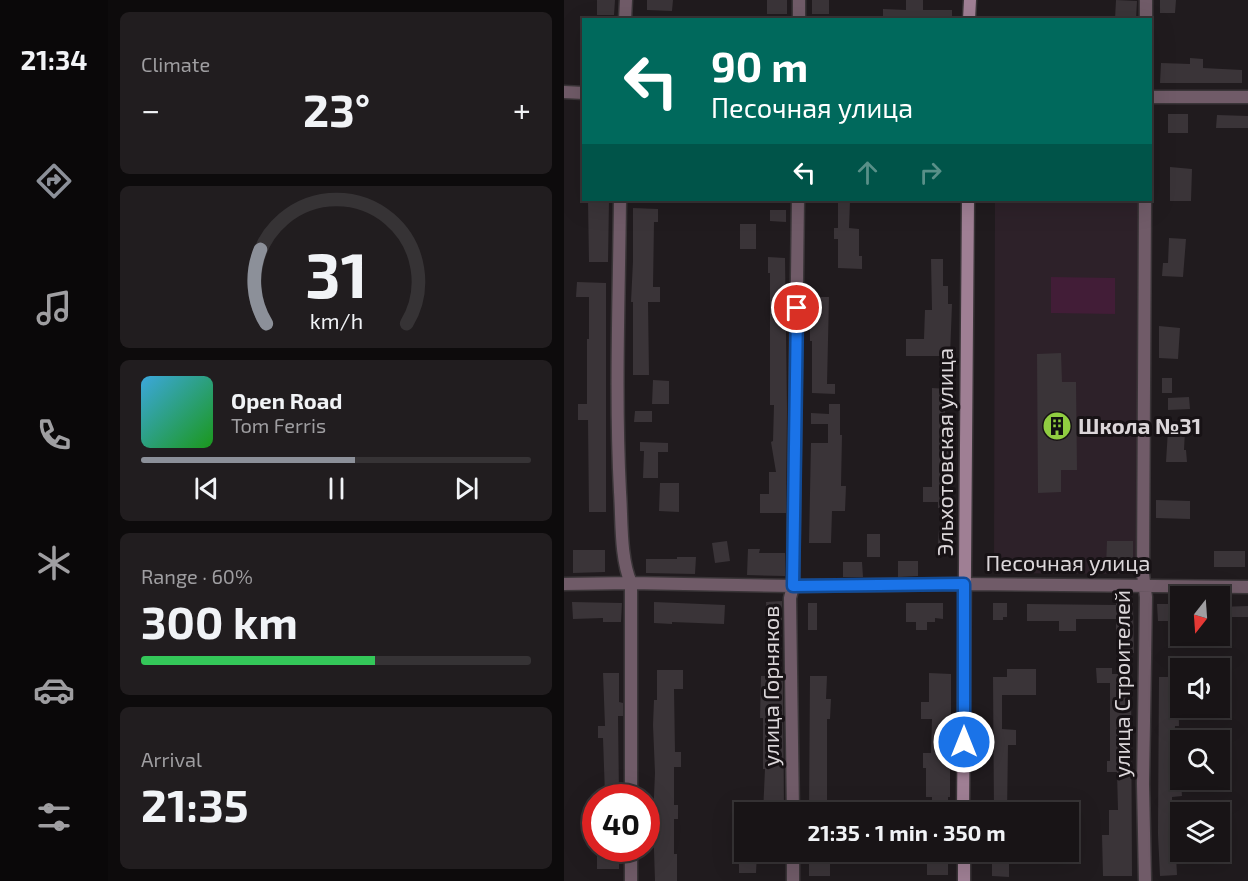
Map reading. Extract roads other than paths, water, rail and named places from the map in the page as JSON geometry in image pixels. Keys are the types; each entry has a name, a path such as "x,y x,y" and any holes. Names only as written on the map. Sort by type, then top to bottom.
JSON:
{"street":[{"path":"625,18 626,0"},
{"path":"799,0 799,18"},
{"path":"969,18 970,0"},
{"path":"1146,0 1146,18"},
{"path":"564,92 582,93"},
{"path":"1152,97 1248,97"},
{"path":"620,201 616,425 623,533 627,574 631,583 631,784"},
{"name":"улица Горняков","path":"793,802 790,598 793,586 798,201"},
{"name":"Эльхотовская улица","path":"963,802 968,201"},
{"name":"улица Строителей","path":"1145,201 1144,585 1146,597 1143,784 1145,881"},
{"name":"Песочная улица","path":"564,584 1248,587"},
{"path":"631,862 631,881"},
{"path":"793,862 793,881"},
{"path":"963,862 964,881"}],"place":[{"name":"Школа №31","path":"1057,426"}]}
